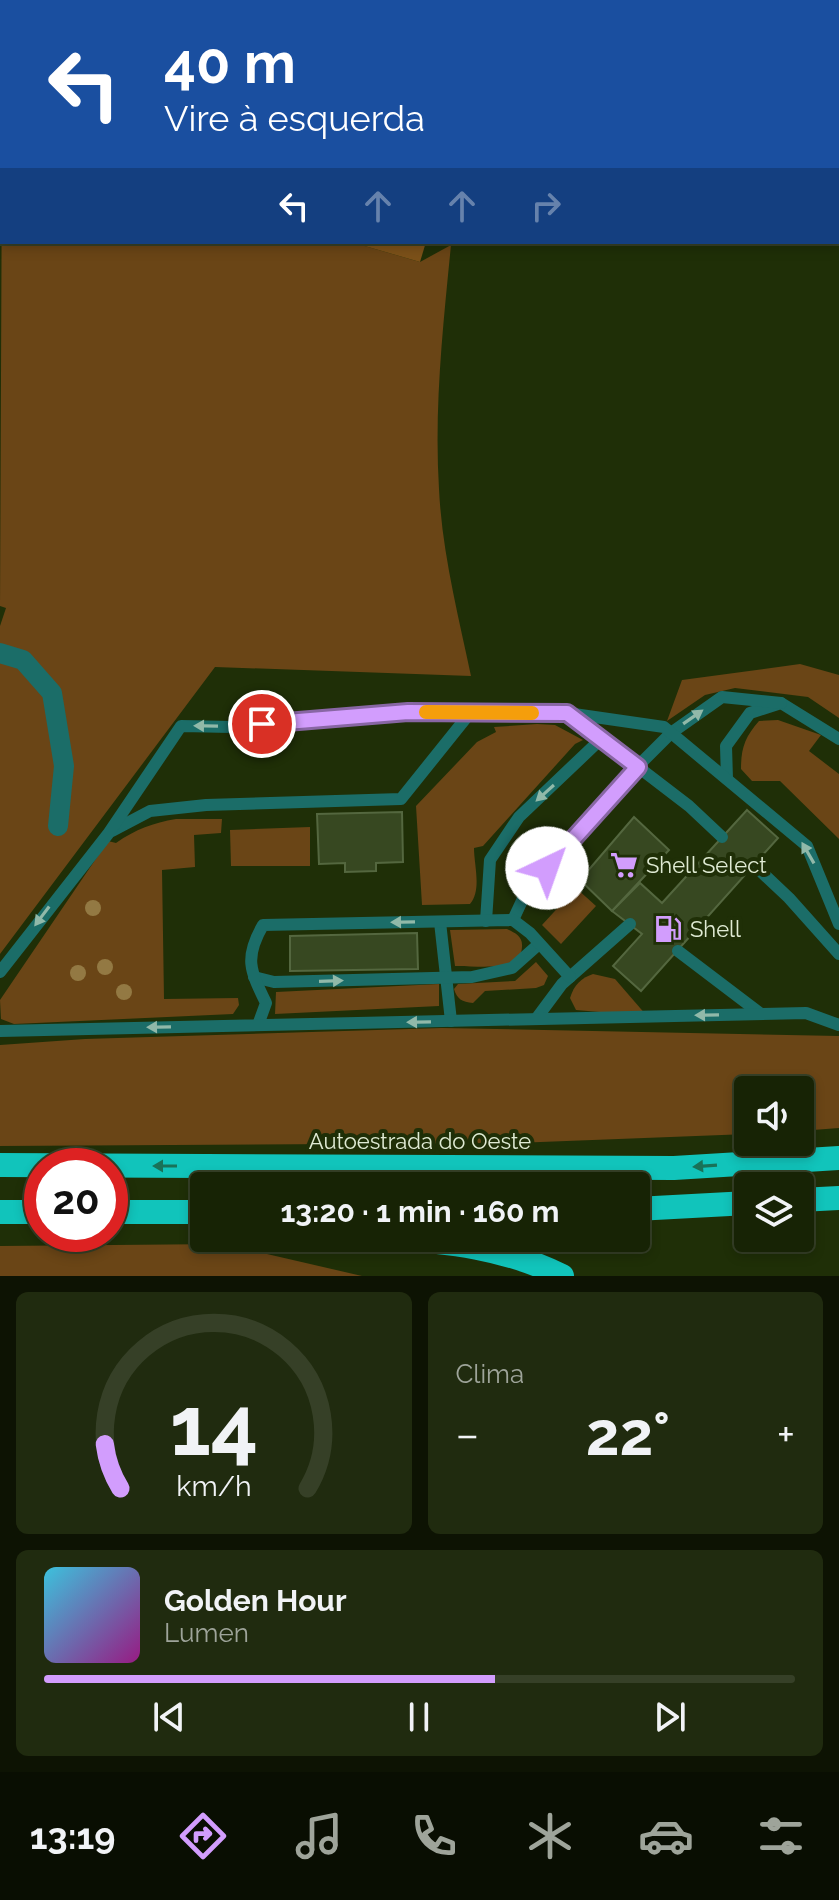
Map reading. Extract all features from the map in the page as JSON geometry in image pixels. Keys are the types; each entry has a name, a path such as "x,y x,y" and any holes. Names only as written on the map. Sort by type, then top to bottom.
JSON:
{"highway":[{"name":"Autoestrada do Oeste","path":"0,1165 674,1168 839,1158"},
{"path":"814,1199 839,1198"},
{"path":"650,1208 734,1204"},
{"path":"0,1212 24,1212"},
{"path":"128,1212 190,1212"},
{"path":"163,1213 190,1220"},
{"path":"496,1252 562,1276"}],"street":[{"path":"0,653 23,660 52,693 64,766 58,826"}],"lane":[{"path":"513,920 527,890 638,767 671,733 722,697 781,703 839,739"},
{"path":"727,779 726,746 750,713 781,703"},
{"path":"0,972 108,832 181,726 232,727 408,712 567,713 664,727 807,846 838,921"},
{"path":"108,832 150,811 206,805 401,799 470,713"},
{"path":"567,713 689,806 722,837"},
{"path":"486,921 490,860 519,817 601,739"},
{"path":"754,865 789,898 839,954"},
{"path":"258,1025 266,1003 254,977 250,948 263,925 513,920 570,977"},
{"path":"440,922 451,1021"},
{"path":"536,1019 570,977 630,924"},
{"path":"254,977 274,982 472,977 512,968 539,944"},
{"path":"678,951 761,1014"},
{"path":"0,1031 806,1013 839,1025"}],"shaded area":[{"path":"2,244 358,244 420,262 451,245 438,398 439,489 447,560 471,676 215,667 0,954 0,626 6,608 0,606"},
{"path":"358,244 425,244 420,262"},
{"path":"800,664 839,675 839,718 808,697 735,688 705,695 667,721 682,680"},
{"path":"778,720 821,735 809,751 839,774 839,839 780,781 752,781 741,769 745,743 754,727 759,721"},
{"path":"555,725 583,740 575,744 483,846 474,848 477,885 470,904 422,905 416,806 477,742 496,732 494,727"},
{"path":"176,819 222,819 221,833 194,835 195,867 162,870 164,999 238,998 239,1005 233,1014 14,1024 1,1019 0,1000 108,841 116,843 145,827"},
{"path":"310,827 310,866 231,866 230,830"},
{"path":"576,888 596,906 561,944 542,925"},
{"path":"507,929 518,935 522,943 520,956 514,961 495,966 455,966 450,930"},
{"path":"536,962 548,976 544,985 536,988 485,991 473,1003 460,999 454,989 458,984 515,981"},
{"path":"593,974 615,979 647,1016 576,1010 570,998 572,993 578,983"},
{"path":"439,984 439,1006 275,1014 276,992"},
{"path":"442,1028 839,1036 839,1128 814,1130 814,1076 734,1076 734,1135 515,1143 0,1146 0,1045 85,1039"},
{"path":"190,1244 190,1252 258,1252 362,1276 0,1276 0,1246 24,1246 24,1252 128,1252 128,1245"}],"building":[{"path":"747,810 778,838 641,991 613,966 642,934 612,911 640,883 662,903"},
{"path":"402,812 403,862 376,863 376,871 345,872 345,863 319,864 317,814"},
{"name":"Shell Select","path":"634,817 669,850 612,911 580,880"},
{"path":"417,933 418,969 290,971 290,936"}],"slow traffic":[{"path":"426,712 532,713"}],"place":[{"name":"Shell Select","path":"624,865"},
{"name":"Shell","path":"668,929"}],"route":[{"path":"262,724 408,712 567,713 638,767 547,868"}]}
